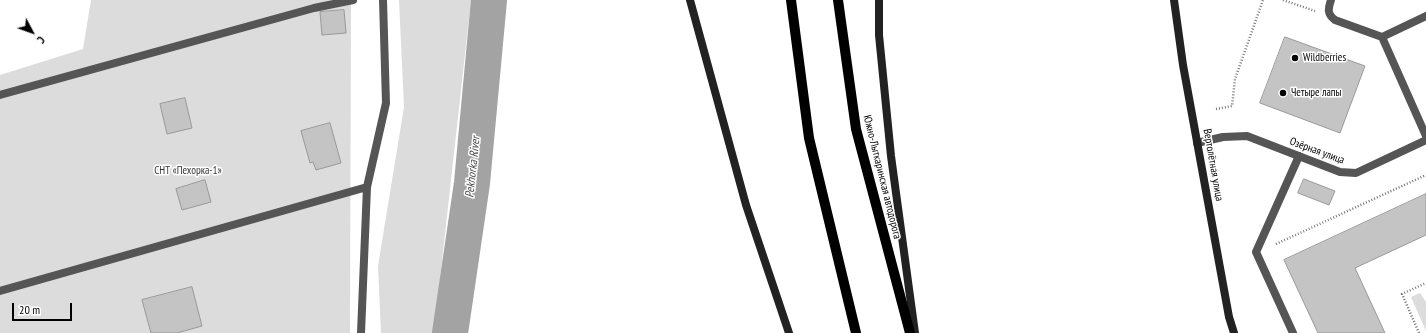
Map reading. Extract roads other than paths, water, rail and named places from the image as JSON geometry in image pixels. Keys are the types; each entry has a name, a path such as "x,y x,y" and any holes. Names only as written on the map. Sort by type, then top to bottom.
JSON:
{"main road":[{"path":"690,0 746,205 789,333"},
{"path":"790,0 809,138 856,333"},
{"name":"Южно-Лыткаринская автодорога","path":"838,0 856,129 910,333"},
{"path":"879,0 879,35 891,156 915,333"},
{"name":"Вертолётная улица","path":"1174,0 1183,65 1197,143 1229,317 1234,333"}],"street":[{"path":"0,95 314,8 353,0"},
{"path":"361,333 367,187 386,103 383,0"},
{"path":"1331,0 1328,9 1329,16 1335,20 1382,37 1426,16"},
{"path":"1382,37 1426,136"},
{"name":"Озёрная улица","path":"1197,143 1223,137 1247,136 1340,172 1356,173 1426,140"},
{"path":"1293,333 1256,252 1299,156"},
{"path":"0,290 367,187"}],"waterway":[{"name":"Pekhorka River","path":"450,333 472,183 489,0"}],"place":[{"name":"Wildberries","path":"1295,58"},
{"name":"Четыре лапы","path":"1283,93"}],"park label":[{"name":"СНТ «Пехорка-1»","path":"188,171"}]}
